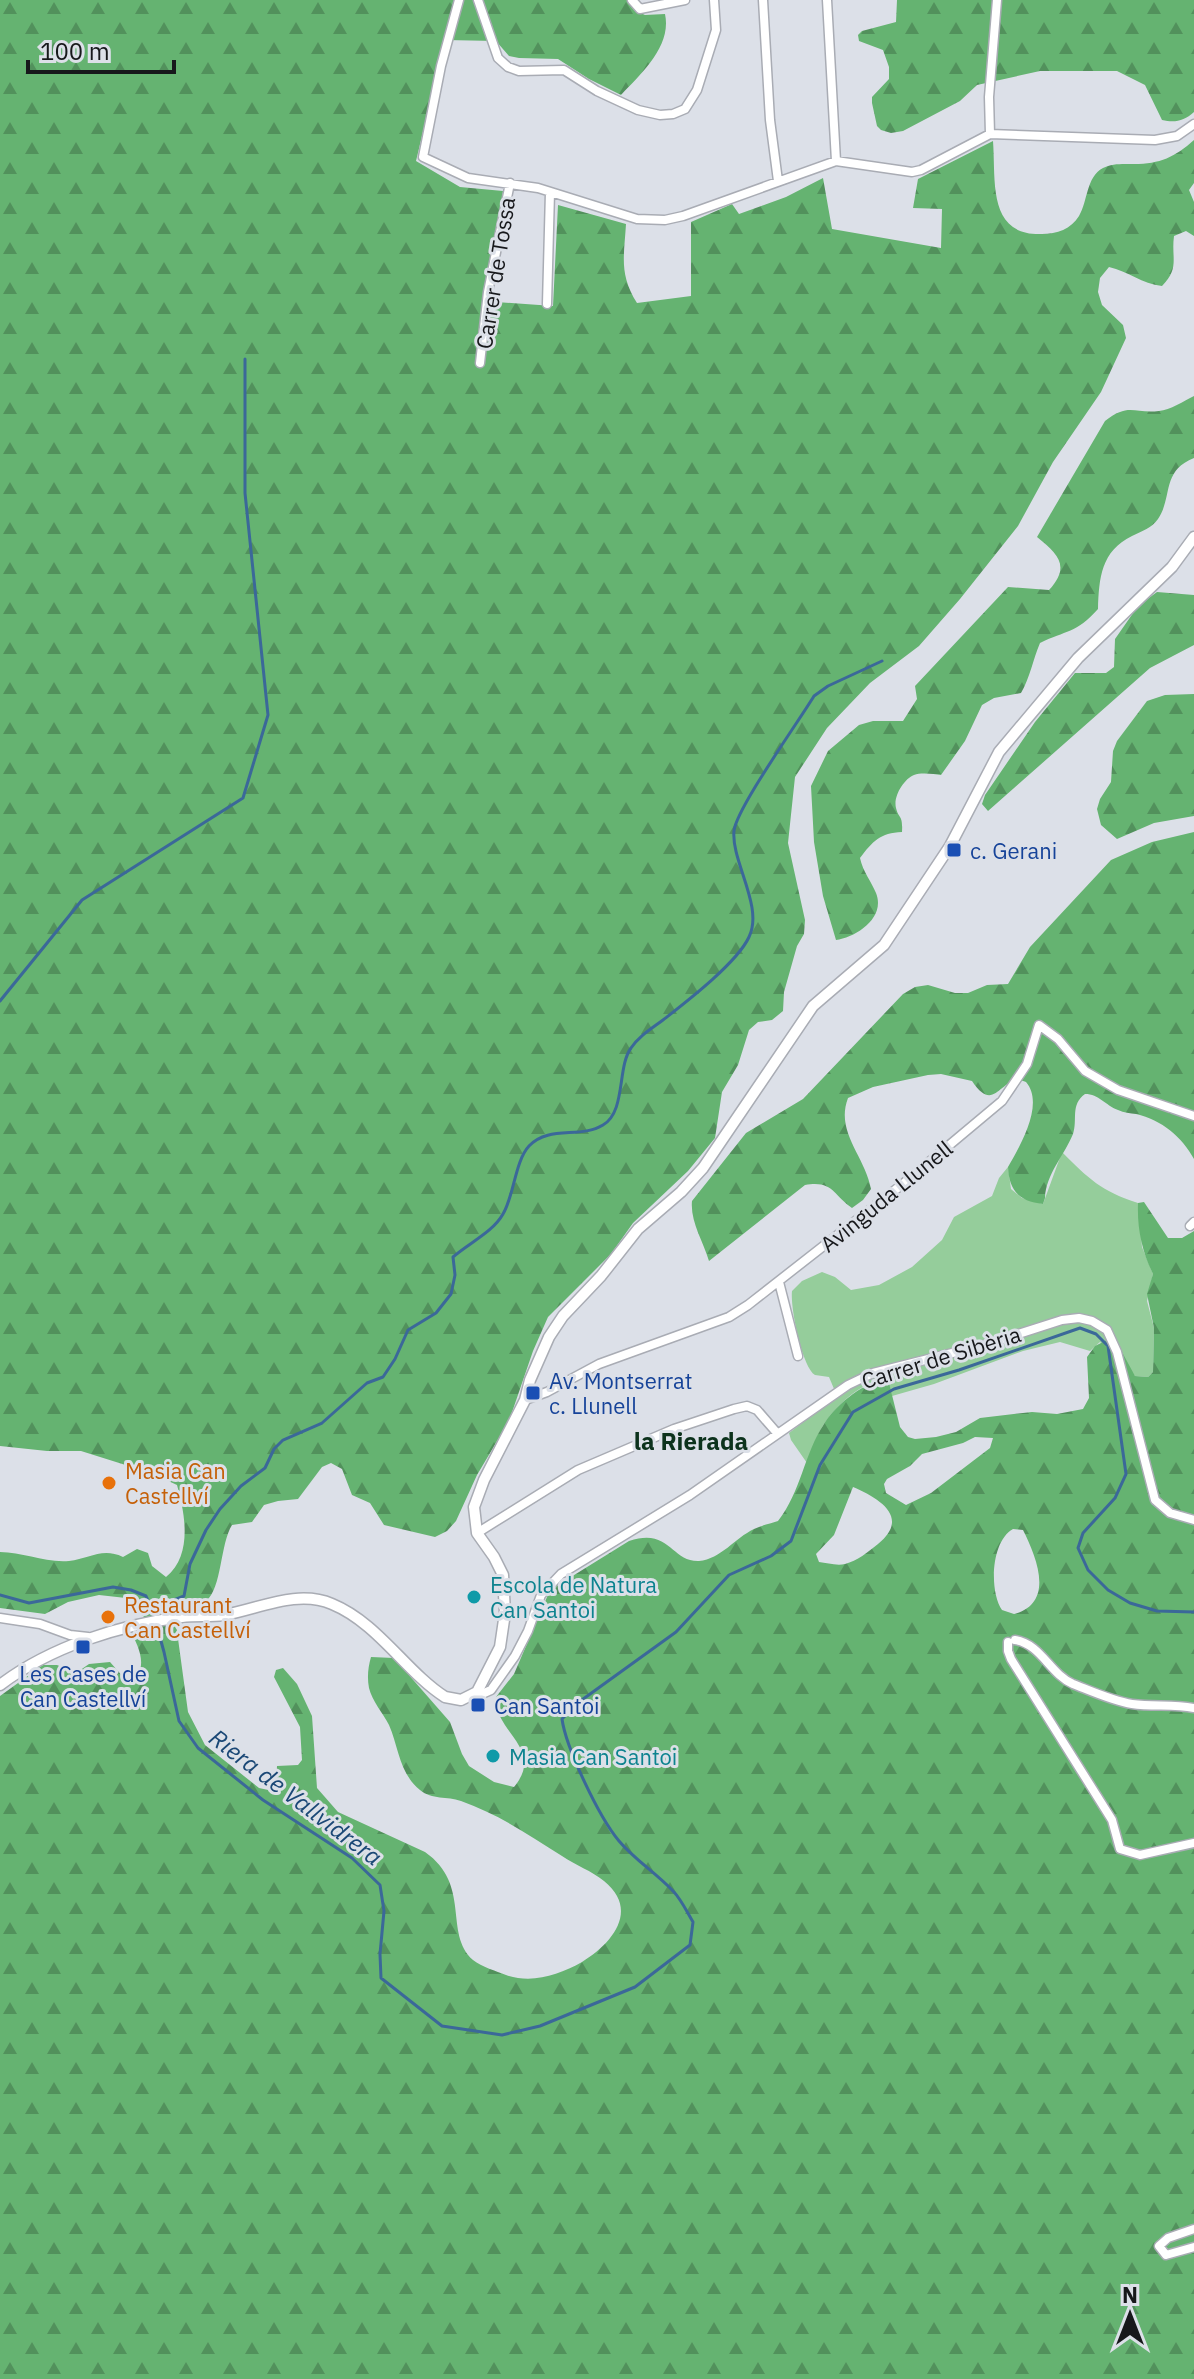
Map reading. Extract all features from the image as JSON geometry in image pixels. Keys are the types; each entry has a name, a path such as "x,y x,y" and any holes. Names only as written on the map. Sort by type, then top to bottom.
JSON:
{"street":[{"path":"459,0 441,66 423,157 468,178 550,192 630,217 649,220 683,216 836,161 912,172 921,170 990,134 1155,140 1177,136 1194,124"},
{"path":"478,0 498,58 508,67 519,71 564,70 617,100 660,115 685,109 697,90 716,30 714,0"},
{"path":"632,1 640,9 685,0"},
{"path":"763,0 770,120 778,181"},
{"path":"827,0 836,161"},
{"path":"990,134 988,117 997,0"},
{"name":"Carrer de Tossa","path":"480,363 488,292 510,183"},
{"path":"547,304 550,192"},
{"path":"0,1685 64,1649 138,1625 186,1616 224,1615 284,1601 309,1599 324,1601 351,1614 445,1697 461,1700 477,1692 500,1647 506,1603 501,1570 477,1533 475,1502 525,1400 549,1337 563,1316 601,1276 638,1229 697,1175 813,1006 884,945 950,846 999,752 1078,658 1172,567 1194,537"},
{"name":"Avinguda Llunell","path":"525,1400 547,1392 599,1364 729,1317 779,1282 1002,1101 1027,1064 1039,1025 1058,1039 1085,1071 1118,1090 1194,1116"},
{"path":"779,1282 798,1356"},
{"name":"Carrer de Sibèria","path":"477,1692 482,1694 491,1690 523,1642 544,1591 558,1577 690,1495 864,1376 984,1345 1062,1320 1086,1319 1102,1326 1113,1341 1155,1500 1170,1513 1194,1520"},
{"path":"477,1533 578,1470 722,1413 747,1406 764,1416 777,1433"},
{"path":"0,1618 50,1627 76,1637 95,1637"},
{"path":"50,1627 64,1649"},
{"path":"62,1633 66,1639 64,1649"},
{"path":"1194,1708 1133,1704 1074,1684 1058,1675 1032,1646 1012,1641 1011,1659 1112,1820 1120,1849 1140,1855 1194,1843"},
{"path":"1194,2229 1168,2238 1159,2246 1166,2255 1194,2247"}],"green space":[{"path":"0,0 628,0 634,10 645,15 665,14 666,26 659,48 646,69 621,95 558,59 509,56 496,41 445,40 416,161 460,187 503,191 482,301 553,306 558,205 626,224 625,274 637,303 691,296 691,222 732,204 739,214 786,197 823,178 832,229 941,248 942,209 913,208 918,179 993,141 995,189 1003,216 1012,226 1024,232 1053,233 1076,221 1093,177 1103,168 1159,161 1174,155 1194,140 1194,183 1189,190 1194,202 1194,236 1186,231 1174,236 1173,268 1162,286 1109,267 1100,278 1098,292 1102,305 1123,325 1126,338 1101,392 1053,462 1018,526 919,646 870,683 827,728 795,777 788,843 805,920 804,934 797,946 784,992 783,1011 772,1020 758,1022 749,1030 738,1065 722,1092 715,1138 688,1171 633,1223 611,1254 548,1317 509,1421 477,1475 456,1521 447,1531 435,1537 384,1525 370,1503 352,1495 342,1469 331,1463 322,1467 298,1499 264,1505 252,1522 232,1525 215,1586 206,1601 185,1610 146,1618 132,1609 126,1598 99,1595 68,1602 45,1614 0,1608 0,1552 69,1561 102,1553 123,1557 137,1549 148,1553 152,1566 166,1577 180,1557 185,1534 177,1485 151,1473 81,1451 0,1446"},
{"path":"897,0 1194,0 1194,112 1179,120 1162,120 1145,85 1117,71 1040,71 977,85 960,101 903,131 891,133 881,130 877,126 872,97 889,79 889,67 883,50 859,41 858,35 862,31 896,22"},
{"path":"1194,396 1194,458 1184,463 1172,477 1158,519 1114,549 1101,576 1098,609 1077,627 1040,643 1021,693 994,698 982,705 965,741 941,775 917,774 903,784 896,803 902,832 878,839 860,858 876,893 877,910 867,925 852,935 836,940 823,896 814,842 811,786 828,751 859,725 873,721 903,721 917,699 915,686 1008,587 1049,590 1056,582 1059,561 1037,537 1105,421 1126,410 1163,410"},
{"path":"1157,592 1194,595 1194,645 1150,668 988,811 982,804 985,795 1035,722 1075,673 1106,673 1114,667 1115,639 1138,606"},
{"path":"1194,694 1194,816 1154,823 1117,839 1101,825 1097,809 1111,782 1113,751 1117,741 1147,701 1165,695"},
{"path":"1194,832 1194,1159 1184,1144 1163,1125 1120,1111 1085,1094 1076,1108 1073,1134 1052,1173 1043,1204 1028,1201 1013,1188 1008,1167 1024,1137 1032,1113 1031,1091 1026,1082 1010,1083 987,1095 972,1081 941,1074 928,1075 873,1087 848,1098 845,1122 871,1189 863,1200 852,1208 827,1187 805,1185 709,1261 695,1224 692,1201 746,1133 803,1099 903,994 915,987 928,985 955,993 968,993 987,985 1008,984 1030,947 1111,860 1152,842"},
{"path":"1062,1152 1096,1183 1138,1203 1142,1247 1153,1274 1147,1301 1154,1328 1153,1372 1148,1377 1135,1376 1100,1342 1090,1351 1060,1342 1023,1351 892,1396 888,1383 872,1383 845,1400 831,1415 820,1431 807,1463 789,1433 837,1396 829,1377 815,1375 806,1361 795,1322 792,1291 802,1281 822,1272 835,1277 851,1290 879,1285 912,1267 942,1240 954,1217 992,1196 999,1178 1008,1167 1011,1189 1022,1198 1043,1204"},
{"path":"1144,1202 1168,1238 1182,1238 1194,1231 1194,2379 0,2379 0,1696 43,1665 57,1665 76,1673 89,1664 110,1662 125,1679 132,1679 138,1675 141,1664 140,1652 130,1630 176,1624 188,1712 205,1745 259,1788 273,1791 277,1766 298,1765 302,1760 300,1727 274,1677 276,1670 283,1668 297,1684 312,1716 317,1788 338,1812 425,1852 439,1865 453,1894 459,1936 473,1960 516,1978 545,1977 564,1971 593,1955 612,1936 621,1915 615,1892 594,1874 501,1819 475,1806 420,1790 408,1776 389,1725 370,1693 368,1676 371,1657 394,1658 450,1722 469,1766 494,1782 514,1787 522,1773 522,1751 502,1720 496,1697 514,1674 550,1590 629,1541 653,1538 690,1560 699,1561 721,1552 754,1529 778,1521 792,1498 824,1424 835,1410 862,1388 872,1383 889,1383 900,1427 908,1437 915,1439 956,1432 980,1418 1032,1412 1057,1414 1083,1409 1089,1398 1087,1357 1095,1346 1107,1340 1122,1352 1135,1376 1148,1377 1153,1372 1154,1328 1147,1294 1153,1274 1141,1240 1138,1203","holes":["975,1437 993,1438 990,1448 931,1493 906,1505 886,1493 884,1484 887,1479 910,1466 922,1454","853,1487 882,1503 892,1518 892,1526 878,1544 845,1564 819,1562 816,1554 834,1535","1013,1529 1023,1530 1039,1578 1035,1600 1014,1614 1002,1610 995,1591 996,1555 1006,1535"]}],"waterway":[{"path":"0,1001 82,900 243,798 268,715 245,493 245,359"},
{"path":"150,1605 159,1606 184,1596 190,1564 206,1530 241,1486 265,1468 274,1449 283,1440 322,1423 367,1383 383,1377 408,1330 436,1313 451,1294 455,1275 453,1257 499,1220 507,1207 521,1160 529,1146 546,1136 594,1129 610,1119 618,1100 627,1056 634,1044 723,970 749,937 753,912 737,856 734,831 756,785 814,696 828,686 882,661"},
{"name":"Riera de Vallvidrera","path":"0,1595 29,1603 113,1587 146,1596 164,1652 179,1721 198,1748 263,1800 352,1858 380,1885 384,1911 381,1978 442,2026 502,2035 540,2026 635,1987 690,1945 693,1922 676,1894 625,1848 611,1830 577,1764 562,1719 579,1702 676,1632 729,1575 771,1556 791,1541 820,1465 853,1412 894,1389 1080,1328 1096,1334 1108,1346 1126,1474 1115,1498 1083,1533 1078,1548 1088,1570 1108,1590 1130,1603 1157,1611 1194,1612"}],"place":[{"name":"c. Gerani","path":"954,850"},
{"name":"Av. Montserrat c. Llunell","path":"533,1393"},
{"name":"Masia Can Castellví","path":"109,1483"},
{"name":"Escola de Natura Can Santoi","path":"474,1597"},
{"name":"Restaurant Can Castellví","path":"108,1617"},
{"name":"Les Cases de Can Castellví","path":"83,1647"},
{"name":"Can Santoi","path":"478,1705"},
{"name":"Masia Can Santoi","path":"493,1756"}],"district":[{"name":"la Rierada","path":"691,1441"}]}
